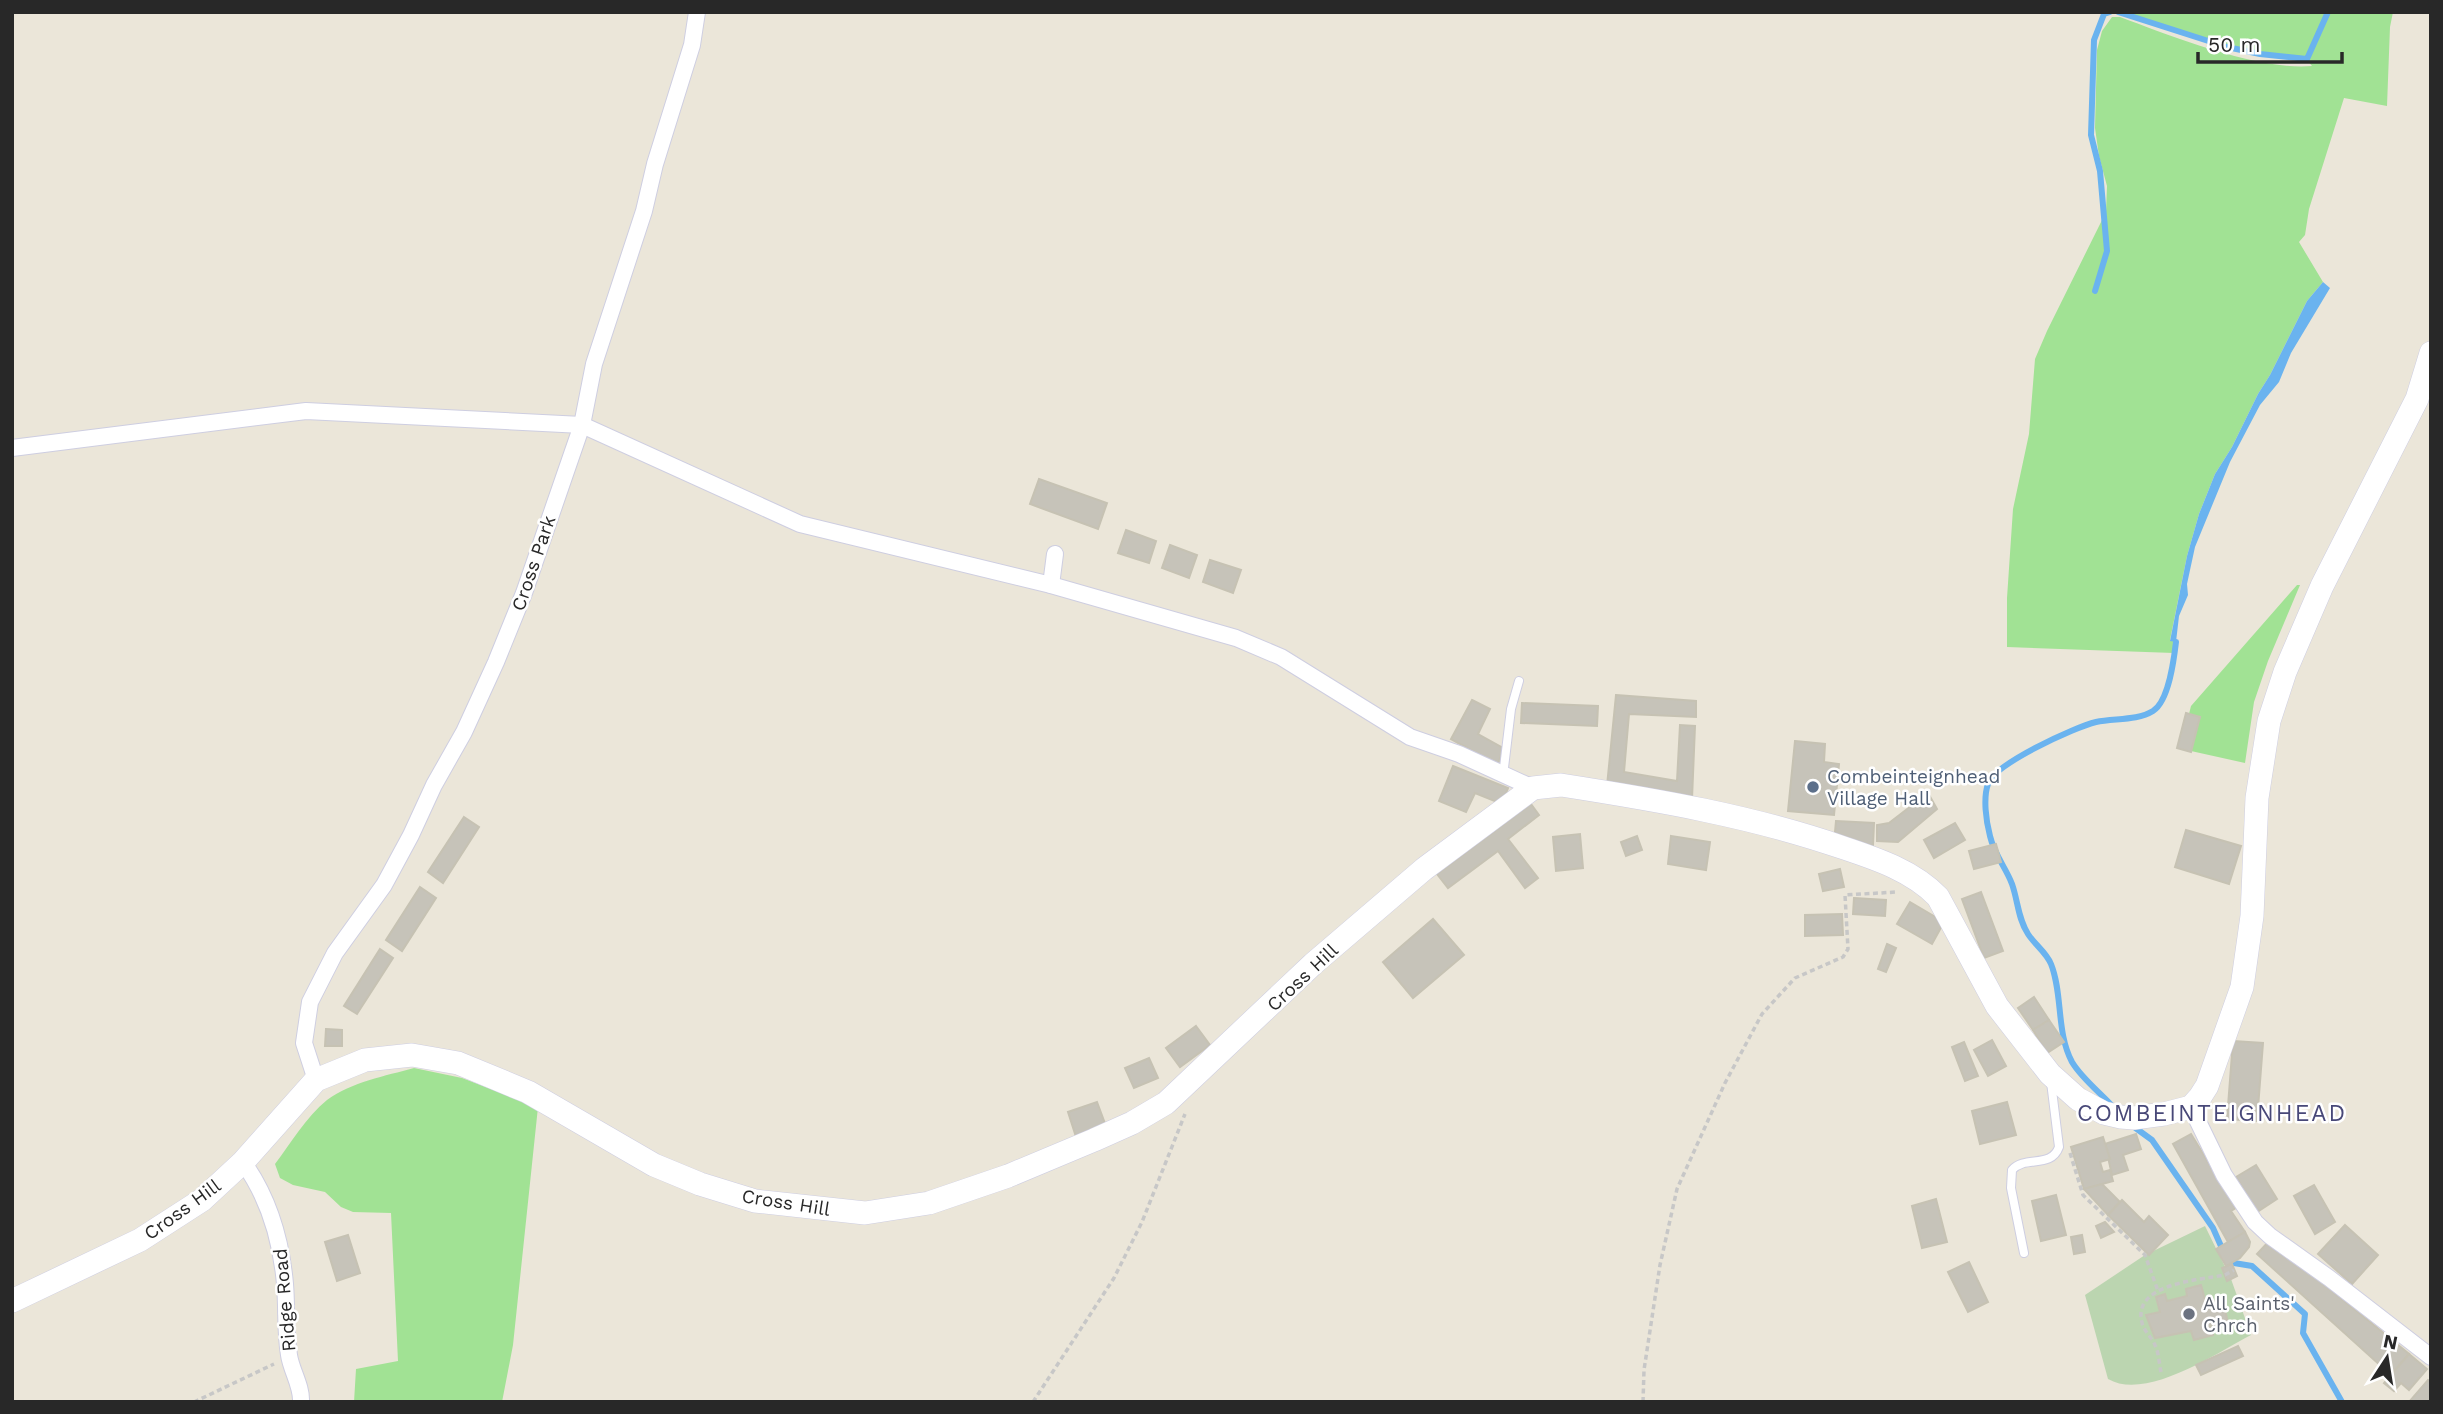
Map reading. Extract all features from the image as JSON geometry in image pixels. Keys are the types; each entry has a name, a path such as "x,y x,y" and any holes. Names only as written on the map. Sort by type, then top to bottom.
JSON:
{"street":[{"name":"Cross Park","path":"316,1080 304,1043 310,1002 335,953 384,885 411,835 434,785 464,732 524,593 582,425 594,364 644,211 654,164 692,45 697,12"},
{"path":"12,448 306,411 582,425 800,524 1051,585 1236,638 1281,657 1410,737 1460,754 1533,788 1561,785 1683,806 1796,831 1905,872 1927,886 1944,907 1997,1006 2050,1074 2090,1107 2121,1117 2164,1114 2191,1107 2207,1086 2242,987 2252,916 2257,798 2269,721 2322,586 2417,399 2431,353"},
{"path":"1051,585 1055,554"},
{"name":"Cross Hill","path":"12,1301 140,1240 202,1200 243,1162 316,1080 365,1060 412,1055 458,1063 528,1092 654,1165 700,1184 755,1201 865,1213 929,1203 1008,1176 1132,1123 1166,1103 1313,964 1404,886 1533,788"},
{"path":"2191,1107 2224,1175 2255,1222 2431,1357"},
{"name":"Ridge Road","path":"243,1162 261,1186 278,1238 285,1285 289,1357 301,1402"}],"lane":[{"path":"1503,776 1511,709 1519,681"},
{"path":"2024,1253 2010,1179 2016,1165 2051,1159 2056,1155 2058,1138 2050,1074"}],"path":[{"path":"1643,1402 1644,1370 1660,1265 1677,1189 1725,1083 1762,1014 1795,978 1843,957 1848,949 1845,895 1886,894 1927,886"},
{"path":"1032,1402 1114,1278 1142,1222 1189,1103 1179,1091"},
{"path":"2068,1141 2083,1195 2145,1255 2158,1291"},
{"path":"2161,1373 2157,1350 2143,1326 2141,1312 2145,1300 2158,1291 2225,1275 2234,1270"},
{"path":"194,1402 289,1357"}],"green space":[{"path":"2118,12 2393,12 2387,106 2344,98 2309,209 2305,235 2299,242 2323,282 2307,301 2232,447 2215,474 2199,514 2187,556 2170,640 2176,642 2174,653 2007,647 2007,598 2013,509 2029,434 2035,359 2106,212 2107,186 2095,128 2097,50 2102,31 2112,17 2120,17 2241,58 2291,66 2312,66 2306,59 2228,47"},
{"path":"2297,585 2300,585 2254,702 2245,763 2191,751 2200,717 2189,714 2191,706"},
{"path":"414,1068 462,1078 538,1107 513,1345 502,1402 354,1402 356,1369 398,1361 391,1213 353,1212 341,1207 325,1192 293,1185 280,1178 275,1164 306,1122 327,1100 358,1084"},
{"path":"2205,1226 2231,1279 2251,1335 2200,1363 2160,1380 2124,1384 2108,1379 2085,1295 2145,1255"}],"water":[{"path":"2323,282 2330,288 2291,353 2279,382 2260,405 2230,462 2195,547 2187,584 2188,595 2179,616 2176,642 2170,641 2187,556 2199,514 2215,474 2232,447 2307,301"}],"building":[{"path":"1039,479 1107,503 1098,529 1030,504"},
{"path":"1126,530 1156,541 1149,563 1118,553"},
{"path":"1170,545 1197,555 1189,578 1162,568"},
{"path":"1210,560 1241,570 1233,593 1203,582"},
{"path":"1616,695 1696,701 1696,717 1629,714 1624,772 1677,781 1680,725 1695,726 1692,799 1607,786"},
{"path":"1472,700 1490,709 1478,734 1503,748 1498,765 1451,739"},
{"path":"1522,703 1598,706 1597,726 1521,723"},
{"path":"2186,713 2200,717 2191,752 2177,748"},
{"name":"Combeinteignhead Village Hall","path":"1795,741 1825,744 1824,762 1839,764 1834,815 1788,811"},
{"path":"1453,766 1508,788 1502,804 1475,793 1466,812 1439,801"},
{"path":"1928,793 1937,809 1898,842 1877,841 1877,825 1889,823"},
{"path":"1531,804 1539,815 1508,839 1538,878 1525,888 1498,851 1448,888 1437,874"},
{"path":"464,817 479,827 443,883 428,872"},
{"path":"1836,821 1874,823 1873,845 1834,843"},
{"path":"1955,823 1965,840 1934,858 1924,840"},
{"path":"2186,830 2241,846 2229,884 2175,867"},
{"path":"1580,834 1583,868 1556,871 1553,837"},
{"path":"1637,836 1642,850 1626,856 1621,842"},
{"path":"1671,836 1710,842 1706,870 1668,864"},
{"path":"1996,844 2001,862 1974,869 1969,851"},
{"path":"1840,869 1844,887 1823,891 1819,874"},
{"path":"420,887 436,898 402,951 386,940"},
{"path":"1981,892 2003,951 1984,958 1962,899"},
{"path":"1854,898 1886,900 1885,916 1853,914"},
{"path":"1910,902 1944,922 1932,944 1897,924"},
{"path":"1842,914 1843,935 1805,936 1805,915"},
{"path":"1433,919 1464,955 1413,998 1383,962"},
{"path":"1887,944 1896,948 1886,972 1878,969"},
{"path":"380,949 393,958 357,1014 344,1006"},
{"path":"2034,997 2049,1020 2033,1030 2018,1008"},
{"path":"2049,1020 2064,1042 2047,1053 2033,1030"},
{"path":"1196,1026 1210,1045 1180,1067 1166,1048"},
{"path":"326,1029 342,1030 342,1046 325,1046"},
{"path":"1992,1040 2006,1066 1988,1076 1974,1050"},
{"path":"2233,1041 2263,1043 2257,1121 2227,1119"},
{"path":"1964,1042 1978,1076 1965,1081 1952,1047"},
{"path":"1149,1058 1158,1078 1134,1088 1125,1068"},
{"path":"1097,1102 1107,1129 1077,1140 1068,1112"},
{"path":"2007,1102 2016,1135 1980,1144 1972,1111"},
{"path":"2136,1134 2141,1149 2123,1155 2128,1170 2112,1175 2105,1144"},
{"path":"2191,1134 2236,1208 2231,1211 2245,1232 2228,1242 2173,1144"},
{"path":"2103,1137 2110,1159 2100,1162 2103,1172 2110,1170 2113,1181 2084,1189 2071,1147"},
{"path":"2256,1165 2277,1199 2257,1212 2236,1177"},
{"path":"2102,1184 2120,1202 2108,1215 2084,1189"},
{"path":"2314,1185 2335,1222 2315,1234 2294,1196"},
{"path":"2056,1195 2066,1235 2041,1241 2032,1201"},
{"path":"1936,1199 1947,1242 1922,1248 1912,1206"},
{"path":"2122,1200 2144,1222 2149,1216 2168,1235 2149,1255 2108,1215"},
{"path":"2105,1222 2114,1232 2101,1238 2096,1226"},
{"path":"2345,1225 2378,1255 2352,1284 2318,1254"},
{"path":"2245,1232 2250,1242 2249,1247 2240,1258 2226,1266 2216,1249"},
{"path":"348,1235 360,1273 337,1281 325,1242"},
{"path":"2082,1235 2085,1252 2074,1254 2071,1237"},
{"path":"2270,1240 2409,1354 2391,1375 2257,1254"},
{"path":"1969,1262 1988,1302 1968,1312 1948,1272"},
{"path":"2232,1264 2237,1276 2227,1281 2222,1268"},
{"name":"All Saints' Chrch","path":"2201,1285 2206,1303 2222,1299 2228,1322 2210,1326 2213,1335 2194,1340 2191,1331 2155,1338 2146,1315 2160,1312 2156,1297 2165,1294 2167,1301 2187,1296 2186,1289"},
{"path":"2238,1346 2243,1356 2201,1375 2196,1365"},
{"path":"2409,1354 2427,1369 2409,1390 2401,1383 2394,1391 2384,1383"},
{"path":"2428,1380 2431,1382 2431,1402 2409,1402"}],"waterway":[{"path":"2095,291 2107,251 2100,171 2091,135 2094,40 2104,14 2110,12"},
{"path":"2118,12 2227,47 2307,59 2328,12"},
{"path":"2115,1109 2081,1074 2067,1050 2055,976 2051,964 2022,922 2012,884 1992,843 1986,817 1986,796 1988,784 1994,776 2036,747 2096,722 2133,718 2153,711 2167,689 2176,642"},
{"path":"2130,1124 2152,1140 2213,1228 2228,1262 2252,1266 2305,1314 2303,1333 2342,1402"}],"place":[{"name":"Combeinteignhead Village Hall","path":"1813,787"},
{"name":"All Saints' Chrch","path":"2189,1314"}],"district":[{"name":"COMBEINTEIGNHEAD","path":"2212,1113"}]}
